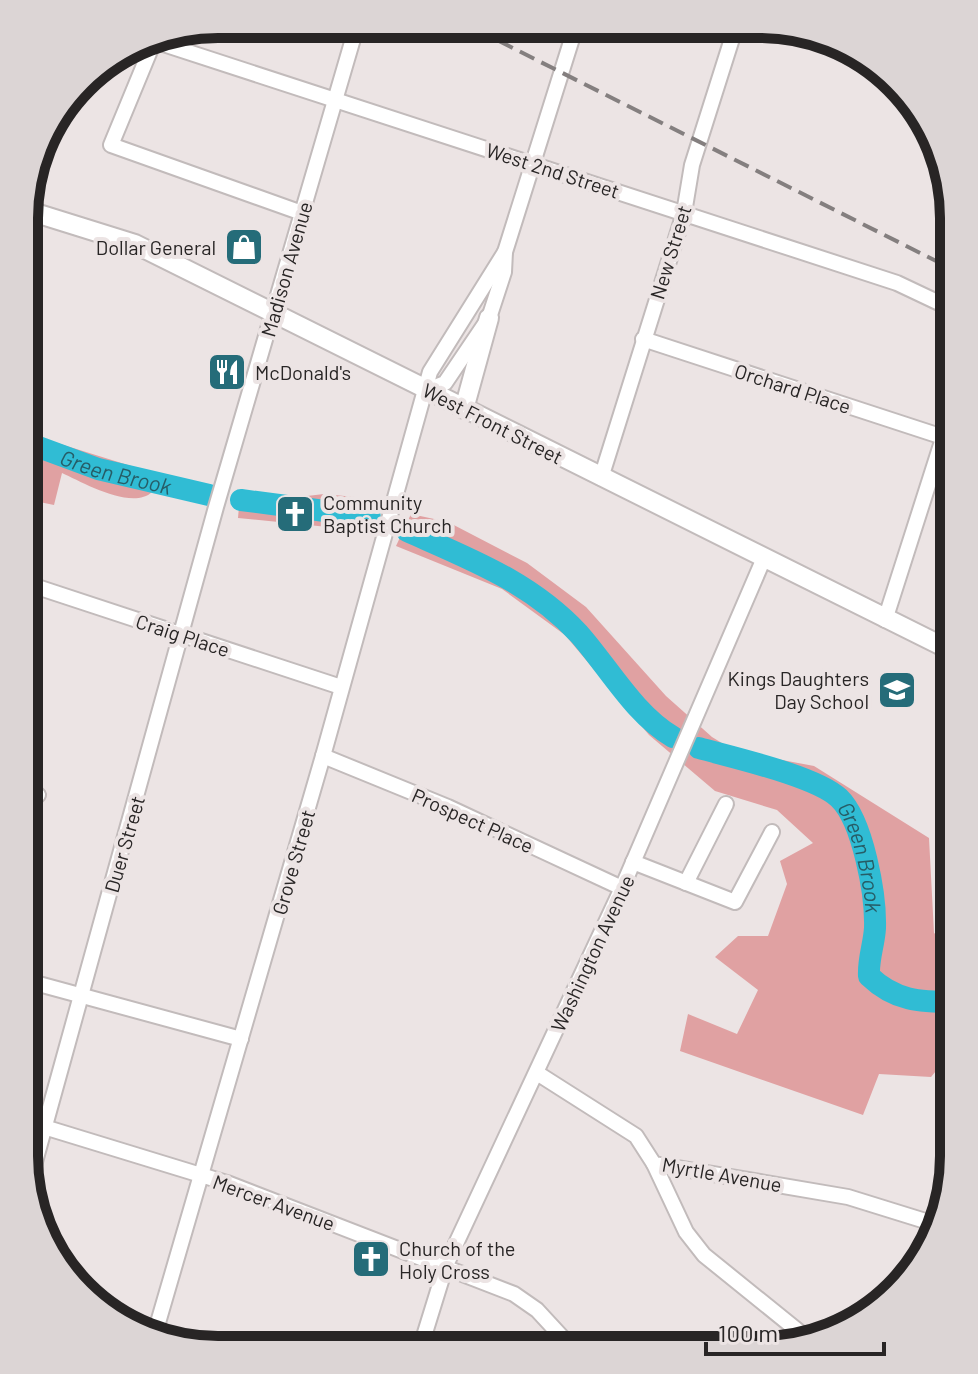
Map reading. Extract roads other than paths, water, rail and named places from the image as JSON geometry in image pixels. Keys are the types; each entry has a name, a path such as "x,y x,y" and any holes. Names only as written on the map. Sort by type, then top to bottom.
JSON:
{"street":[{"name":"Madison Avenue","path":"216,507 353,38"},
{"path":"464,409 504,272 505,252 572,38"},
{"name":"New Street","path":"601,478 684,213 692,165 732,38"},
{"name":"West 2nd Street","path":"168,45 897,283 940,303"},
{"path":"146,54 111,145 302,213"},
{"name":"West Front Street","path":"38,214 135,244 940,646"},
{"name":"Grove Street","path":"157,1325 323,756 430,372 505,252"},
{"path":"427,390 445,383 489,318"},
{"name":"Orchard Place","path":"643,339 940,436"},
{"path":"885,620 940,446"},
{"name":"Duer Street","path":"38,1150 216,507"},
{"name":"Washington Avenue","path":"424,1336 446,1265 622,888 764,558"},
{"name":"Craig Place","path":"38,587 341,687"},
{"name":"Prospect Place","path":"323,756 448,807 622,888"},
{"path":"686,883 726,804"},
{"path":"633,862 735,902 772,832"},
{"path":"38,984 241,1039"},
{"name":"Myrtle Avenue","path":"537,1073 636,1136 654,1164 848,1197 927,1221"},
{"name":"Mercer Avenue","path":"44,1127 202,1176 446,1265 514,1294 537,1310 561,1336"},
{"path":"654,1164 686,1232 704,1255 798,1331"}],"waterway":[{"name":"Green Brook","path":"38,447 98,469 209,495"},
{"name":"Green Brook","path":"241,500 370,517"},
{"name":"Green Brook","path":"407,531 499,574 541,600 579,634 646,716 673,737"},
{"name":"Green Brook","path":"699,748 793,775 839,798 855,823 870,878 875,928 869,976 898,995 940,1001"}],"railway":[{"path":"493,38 940,263"}],"place":[{"name":"Dollar General","path":"244,247"},
{"name":"McDonald's","path":"227,372"},
{"name":"Community Baptist Church","path":"295,514"},
{"name":"Kings Daughters Day School","path":"897,690"},
{"name":"Church of the Holy Cross","path":"371,1259"}]}
